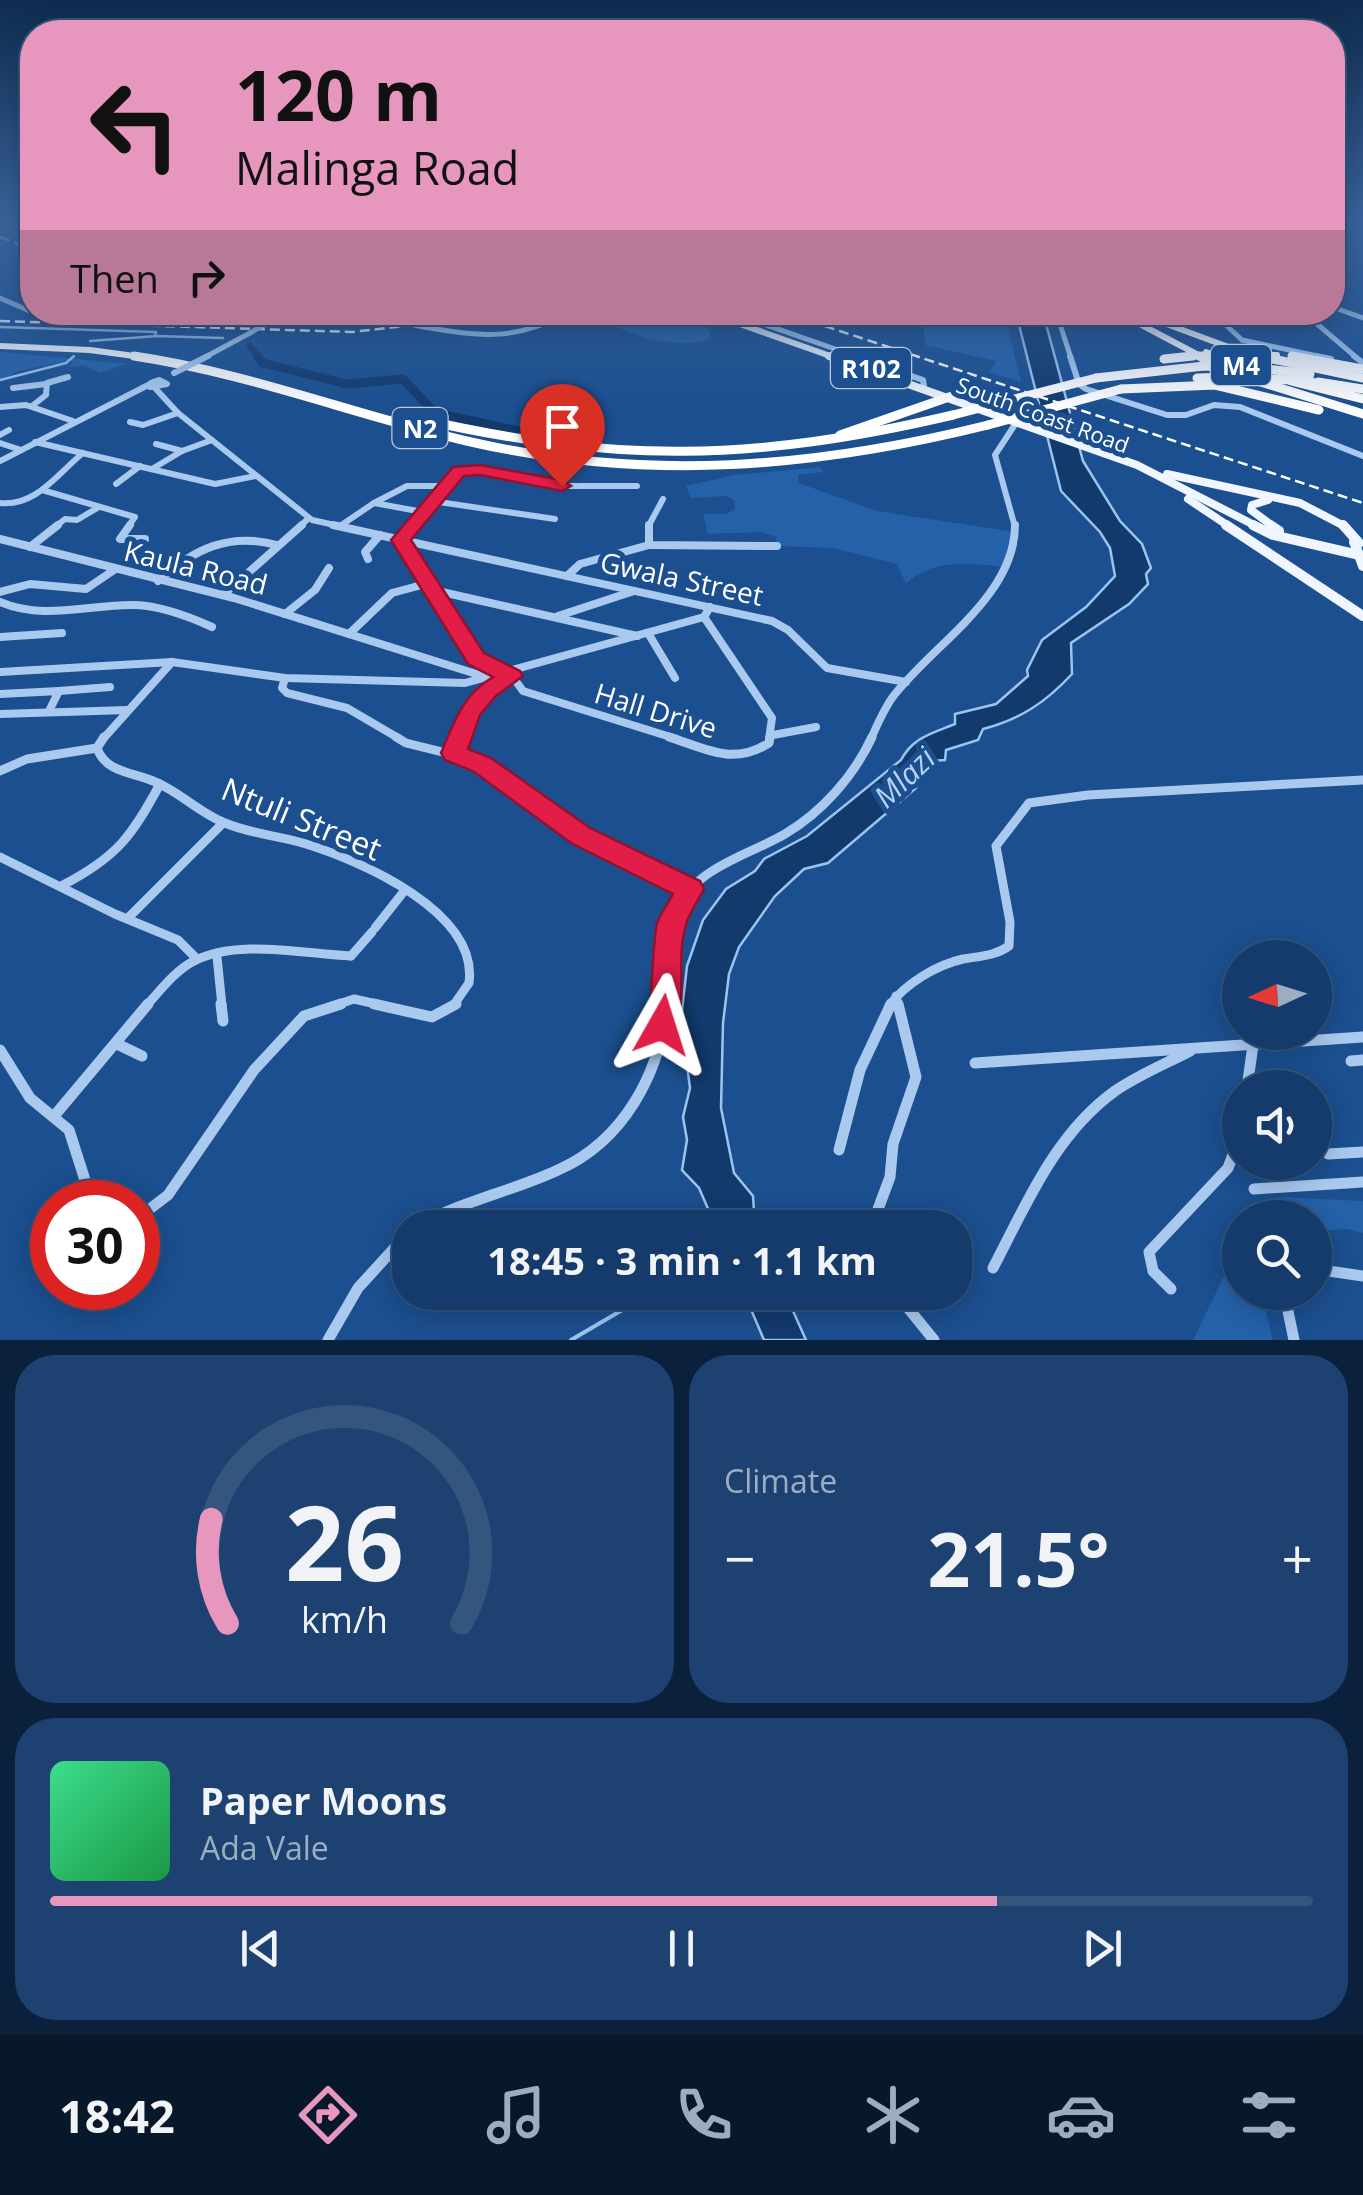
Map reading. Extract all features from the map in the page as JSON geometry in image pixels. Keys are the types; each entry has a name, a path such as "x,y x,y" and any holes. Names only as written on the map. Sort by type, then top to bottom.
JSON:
{"highway":[{"name":"M4","path":"1143,325 1233,372 1363,417"},
{"name":"M4","path":"1153,325 1220,358 1363,399"},
{"path":"1169,325 1242,352 1342,374 1363,374"},
{"name":"N2","path":"1,344 105,345 172,355 530,444 629,455 723,455 843,441 1096,378 1204,366 1363,374"},
{"name":"N2","path":"1,344 91,350 165,361 514,452 614,466 715,469 805,464 902,448 1121,389 1178,380 1228,377 1311,381 1363,374"},
{"path":"1096,378 1164,359 1216,352 1278,354 1363,374"},
{"path":"1121,389 1214,385 1363,417"},
{"path":"926,386 934,399 929,405"},
{"path":"723,455 837,436 950,397"}],"main road":[{"name":"South Coast Road","path":"745,325 926,386"},
{"name":"South Coast Road","path":"753,325 1098,450 1153,473 1273,535 1360,549"},
{"name":"South Coast Road","path":"1098,450 1138,462 1251,521 1289,536 1360,549"},
{"path":"1098,450 1162,482 1363,616"},
{"path":"1138,462 1213,488 1312,506 1339,520 1360,549 1363,566"},
{"path":"1289,536 1254,516 1252,505 1270,500 1312,508 1339,522 1360,549"}],"street":[{"path":"0,461 122,396 159,384 264,325"},
{"path":"414,325 486,337 514,337 547,325"},
{"path":"764,325 926,386"},
{"path":"1060,325 1079,384 1086,390 1167,414 1186,414 1214,405 1233,406 1363,456"},
{"path":"1226,325 1242,340 1363,374"},
{"path":"1316,325 1363,374"},
{"path":"13,388 68,377"},
{"path":"32,406 46,395 46,384"},
{"path":"159,384 166,402"},
{"name":"Gwala Street","path":"159,384 166,402 178,413 309,518 780,623 830,670 906,682"},
{"path":"0,407 32,406 74,422"},
{"path":"137,423 178,413"},
{"path":"447,1210 466,1199 557,1172 590,1152 628,1114 654,1060 668,997 670,926 690,889 716,868 800,824 829,799 860,760 883,712 974,607 1012,556 1014,512 996,455 1023,423"},
{"path":"9,430 0,439 21,450"},
{"path":"152,470 182,450 212,440"},
{"path":"35,442 220,484 256,476"},
{"path":"156,444 182,450"},
{"path":"0,503 13,506 42,490 57,472 83,453"},
{"path":"116,484 140,466"},
{"path":"401,540 459,471 472,469 562,486 637,486"},
{"path":"340,526 382,496 415,483 444,486"},
{"path":"42,490 135,517 120,539 145,539"},
{"path":"649,545 646,528 663,498"},
{"path":"432,501 555,519"},
{"path":"374,504 423,512"},
{"name":"Kaula Road","path":"30,547 65,520 77,520 100,507"},
{"path":"223,595 309,518"},
{"path":"368,560 364,552 380,535"},
{"path":"158,580 184,557 228,539 249,536 277,546"},
{"name":"Kaula Road","path":"0,539 223,595 488,678"},
{"name":"Hall Drive","path":"401,540 476,658 511,674 528,693 730,756 760,751 773,735 766,708 704,617"},
{"path":"567,576 580,564 649,545 777,546"},
{"path":"285,614 315,590 330,568"},
{"path":"0,592 30,584 82,589 114,570"},
{"path":"350,634 391,594 431,587 637,636"},
{"path":"558,616 634,591"},
{"path":"0,602 36,611 136,605 182,613 212,627"},
{"path":"0,672 172,662 284,678 435,684 511,674 704,617 710,607"},
{"path":"0,637 62,632"},
{"path":"648,633 675,678"},
{"path":"0,772 27,759 97,748 172,662"},
{"path":"454,753 470,712 488,690 511,674"},
{"path":"284,678 282,688 286,693 347,708 406,742 454,753 482,765 581,835 690,889"},
{"path":"0,694 110,687"},
{"path":"48,711 59,691"},
{"path":"0,714 128,710"},
{"path":"773,735 816,727"},
{"name":"Ntuli Street","path":"97,748 99,758 107,765 160,784 223,823 308,845 405,890 431,906 462,938 470,974 469,985 460,1000 432,1017 354,999 304,1016 254,1070 160,1200"},
{"path":"839,1150 848,1105 872,1039 896,996 949,964 1000,953 1009,946 1011,925 1001,893 996,846 1029,803 1088,795 1363,780"},
{"path":"64,885 120,853 136,832 160,784"},
{"path":"128,918 223,823"},
{"path":"0,857 178,940 197,959"},
{"path":"54,1115 170,980 197,959 259,952 352,962 405,890"},
{"path":"217,957 223,1021"},
{"path":"878,1210 890,1176 893,1144 916,1078 896,996"},
{"path":"1332,1039 1363,1037"},
{"path":"117,1044 142,1056"},
{"path":"975,1064 1222,1047"},
{"path":"993,1268 1043,1177 1094,1110 1112,1092 1194,1049"},
{"path":"0,1050 30,1098 54,1115 76,1143 86,1180"},
{"path":"1332,1154 1363,1152"},
{"path":"1171,1290 1154,1271 1149,1252 1222,1174"},
{"path":"1254,1190 1363,1182"},
{"path":"328,1340 358,1288 392,1252"},
{"path":"1332,1271 1363,1276"},
{"path":"910,1310 934,1340"},
{"path":"1288,1310 1294,1340"}],"shaded area":[{"path":"615,325 703,325 711,337 687,343 670,342"},
{"path":"924,325 1007,325 1021,382 989,372 997,361 925,345"},
{"path":"0,352 139,365 127,364 99,373 84,365 69,367 73,362 66,361 19,371 0,380"},
{"path":"821,467 823,472 798,475 799,483 877,511 1015,532 1005,568 980,564 940,566 906,584 897,564 833,548 777,546 776,537 761,532 708,534 703,514 726,514 735,509 735,501 727,496 691,498 686,486 734,475"},
{"path":"1278,1197 1363,1201 1363,1233 1332,1230 1332,1200 1275,1200"},
{"path":"1222,1280 1222,1310 1266,1310 1273,1340 1193,1340"}],"water":[{"name":"Mlazi","path":"1019,325 1046,325 1083,461 1120,521 1142,544 1151,568 1146,574 1148,584 1129,604 1071,643 1072,674 1052,693 1021,715 983,729 978,740 946,750 945,760 929,761 916,788 828,863 804,869 775,896 739,947 729,974 723,1023 721,1108 734,1173 753,1196 754,1210 709,1210 699,1188 682,1170 687,1140 683,1117 690,1088 681,1019 687,966 703,920 726,889 755,871 764,859 807,836 901,760 918,741 955,724 955,714 996,704 1028,676 1027,670 1042,640 1086,607 1115,576 1110,548 1061,491"},
{"path":"751,1310 793,1310 806,1340 764,1340"}],"waterway":[{"path":"0,327 156,332 155,336"},
{"path":"90,341 157,336 223,338"},
{"path":"250,346 259,358"},
{"path":"0,380 66,363 74,356"},
{"path":"257,356 263,363 347,384 403,379 435,413 566,441"},
{"path":"571,1340 622,1310"}],"railway":[{"path":"0,321 20,322"},
{"path":"128,325 352,332 413,325"},
{"path":"822,325 1363,503"}],"route":[{"path":"562,486 480,470 459,471 401,540 476,658 512,676 488,690 470,712 454,753 482,765 581,835 690,889 670,926 668,997 662,1025"}]}
